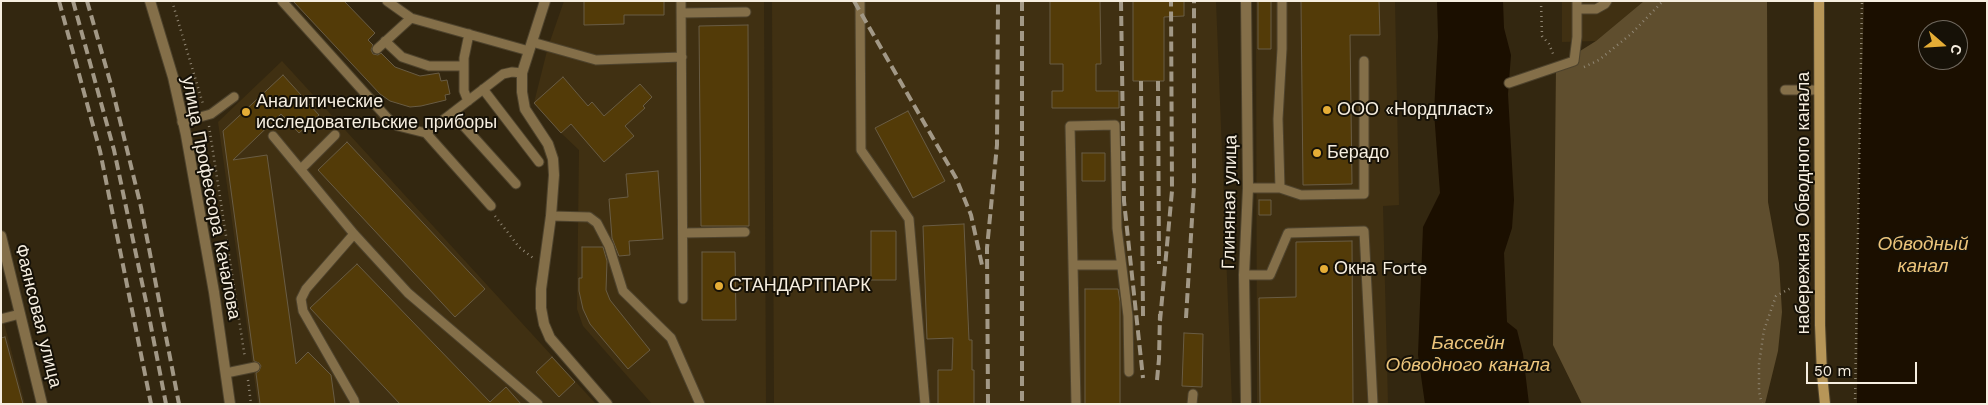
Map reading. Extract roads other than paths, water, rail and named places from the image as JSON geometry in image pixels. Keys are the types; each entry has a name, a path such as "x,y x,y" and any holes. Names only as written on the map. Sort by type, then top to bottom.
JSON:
{"main road":[{"name":"набережная Обводного канала","path":"1819,1 1820,325 1825,404"}],"street":[{"name":"улица Профессора Качалова","path":"150,1 172,77 182,122 214,292 230,404"},
{"path":"545,1 522,73 522,92 525,109 548,144 553,159 554,175 551,216 541,308 544,324 550,338 560,353 607,404"},
{"name":"Глиняная улица","path":"1246,1 1248,188 1244,275 1246,404"},
{"name":"Фаянсовая улица","path":"1,236 4,262 20,314 42,404"}],"lane":[{"path":"282,1 352,71 390,121 398,126 426,133 491,206"},
{"path":"387,1 411,18 469,34 596,60 682,57"},
{"path":"681,1 683,299"},
{"path":"860,1 861,150 909,219 925,404"},
{"path":"1280,188 1278,119 1282,49 1282,1"},
{"path":"1508,83 1574,61 1577,37 1577,5 1596,9 1607,1"},
{"path":"681,13 746,12"},
{"path":"376,49 411,18"},
{"path":"468,101 464,91 464,58 469,34"},
{"path":"385,41 402,57 429,66 464,66"},
{"path":"1248,188 1280,188 1301,195 1364,194 1364,62"},
{"path":"426,133 503,74 512,72 522,73"},
{"path":"483,89 539,162"},
{"path":"1785,90 1819,90"},
{"path":"182,122 211,114 234,97"},
{"path":"452,113 516,184"},
{"path":"1076,404 1070,126 1115,125 1117,228 1128,316 1129,372"},
{"path":"301,169 334,135"},
{"path":"273,136 354,234 408,293 538,404"},
{"path":"551,216 589,217 597,223 609,246 623,290 671,338 700,404"},
{"path":"1244,275 1270,274 1288,233 1364,231 1373,404"},
{"path":"683,233 745,232"},
{"path":"354,234 306,289 301,299 303,311 355,404"},
{"path":"1073,265 1122,265"},
{"path":"1,319 20,314"},
{"path":"226,373 251,368"},
{"path":"1192,404 1194,394"}],"water":[{"name":"Бассейн Обводного канала","path":"1437,1 1503,1 1504,28 1511,55 1508,94 1514,200 1512,228 1504,253 1507,322 1517,330 1523,354 1529,404 1425,404 1418,355 1423,227 1440,193 1434,112 1438,37"},
{"name":"Обводный канал","path":"1864,1 1987,1 1987,404 1857,404 1859,180"}],"railway":[{"path":"59,1 100,151 151,404"},
{"path":"73,1 114,150 166,404"},
{"path":"87,1 112,88 141,207 179,404"},
{"path":"854,1 956,178 971,215 982,265"},
{"path":"988,404 987,248 997,145 998,1"},
{"path":"1022,1 1022,404"},
{"path":"1121,1 1124,201 1143,378"},
{"path":"1160,321 1172,191 1171,1"},
{"path":"1186,318 1194,186 1194,1"},
{"path":"1141,81 1143,316"},
{"path":"1158,81 1159,264"},
{"path":"1157,380 1160,314"}],"place":[{"name":"ООО «Нордпласт»","path":"1327,110"},
{"name":"Аналитические исследовательские приборы","path":"246,112"},
{"name":"Берадо","path":"1317,153"},
{"name":"Окна Forte","path":"1324,269"},
{"name":"СТАНДАРТПАРК","path":"719,286"}]}
